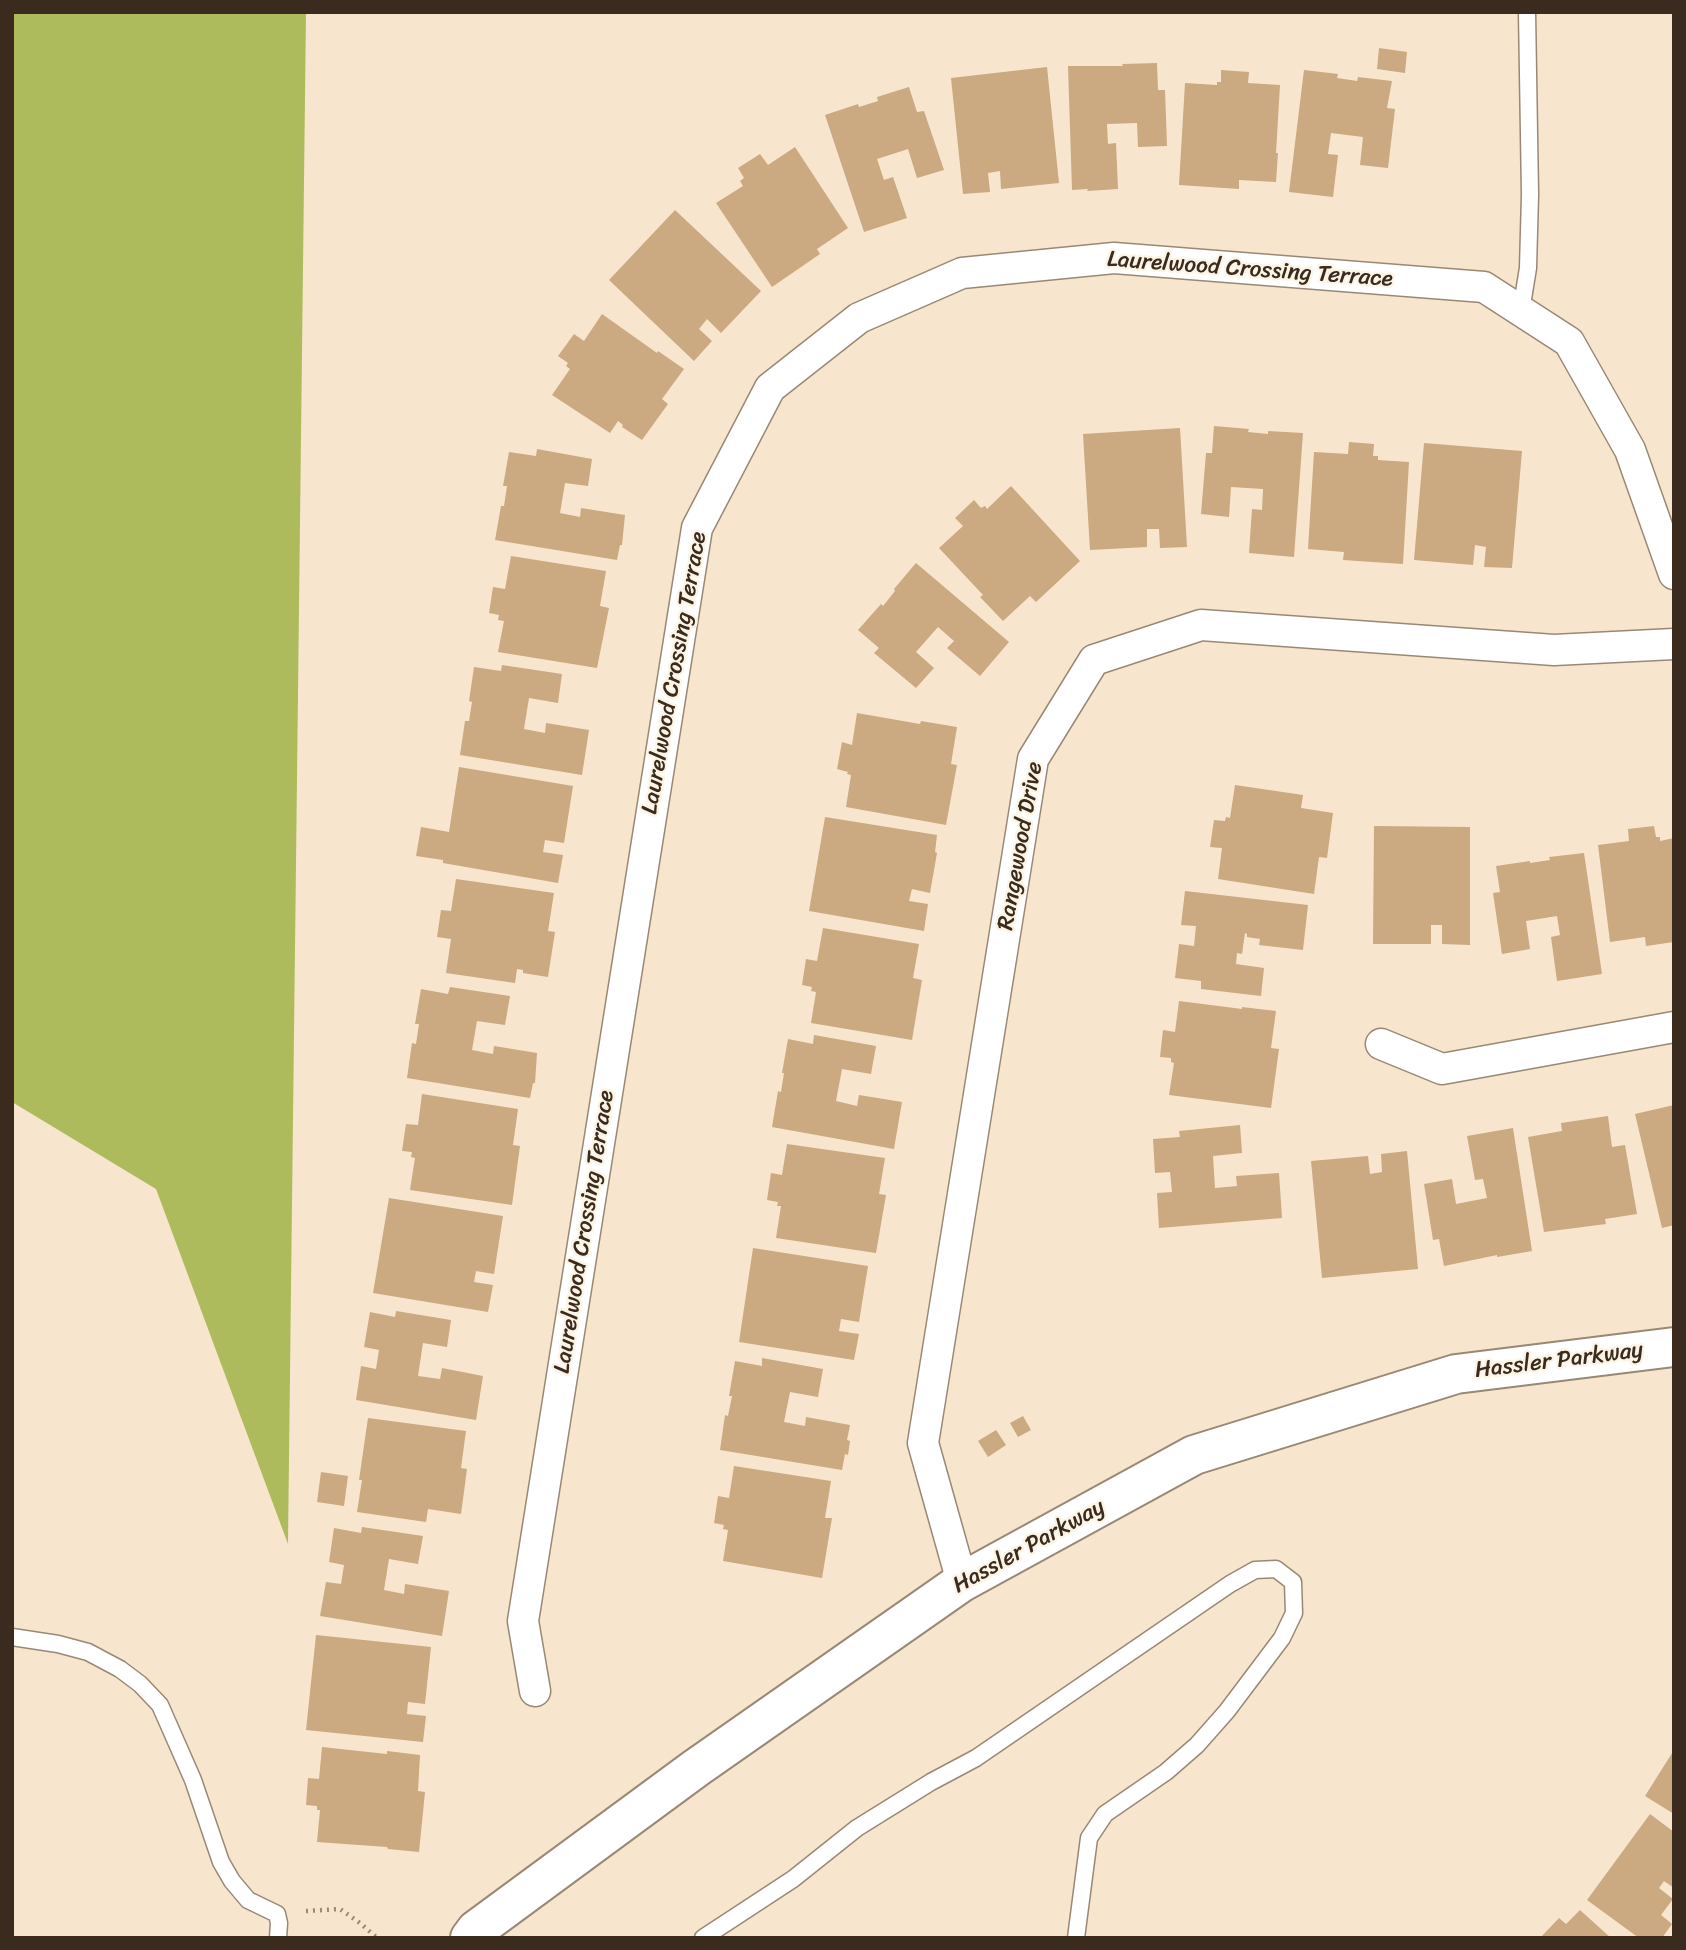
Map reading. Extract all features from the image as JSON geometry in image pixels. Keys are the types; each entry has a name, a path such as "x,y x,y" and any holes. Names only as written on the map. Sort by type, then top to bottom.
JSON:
{"street":[{"name":"Laurelwood Crossing Terrace","path":"535,1691 523,1621 697,528 770,388 859,318 962,273 1114,258 1484,287 1569,342 1630,450 1674,573"},
{"name":"Rangewood Drive","path":"962,1581 923,1443 1033,759 1094,660 1201,625 1553,650 1674,644"},
{"path":"1381,1044 1442,1069 1674,1027"},
{"name":"Hassler Parkway","path":"470,1938 476,1930 696,1768 962,1581 1194,1455 1456,1374 1674,1347"}],"lane":[{"path":"1521,311 1528,268 1530,195 1527,12"},
{"path":"703,1938 793,1879 857,1828 931,1782 976,1758 1230,1584 1255,1570 1276,1569 1293,1582 1294,1613 1282,1638 1227,1711 1197,1745 1167,1772 1105,1814 1089,1839 1076,1938"},
{"path":"12,1637 88,1652 120,1669 140,1684 160,1706 193,1780 221,1862 232,1881 248,1899 277,1914 278,1938"}],"path":[{"path":"277,1914 340,1909 376,1937"}],"green space":[{"path":"12,12 306,12 288,1544 156,1189 12,1102"}],"building":[{"path":"1379,48 1407,52 1405,73 1377,69"},
{"path":"1157,63 1158,90 1165,90 1167,146 1138,147 1137,123 1107,124 1108,144 1116,143 1118,189 1072,190 1068,66"},
{"path":"1047,67 1059,183 1001,189 1000,171 988,173 990,192 963,194 951,78"},
{"path":"1221,70 1249,72 1248,83 1280,85 1276,182 1239,180 1239,189 1179,185 1185,83 1217,85 1217,82 1221,82"},
{"path":"1304,70 1338,74 1337,78 1357,81 1358,77 1392,81 1387,108 1395,109 1388,168 1360,165 1363,137 1331,133 1328,154 1338,155 1333,197 1289,192"},
{"path":"909,87 917,112 924,111 944,170 917,178 908,149 877,159 884,180 893,177 907,218 864,232 825,115 858,104 859,107 878,101 877,97"},
{"path":"795,147 848,228 817,249 820,254 772,287 716,203 743,186 740,181 744,178 738,168 760,154 768,165"},
{"path":"675,210 761,291 721,333 707,319 699,329 712,341 694,361 609,280"},
{"path":"602,314 684,369 662,399 668,404 642,440 622,427 618,421 610,433 552,395 570,369 566,366 568,363 558,356 574,334 584,341"},
{"path":"1214,426 1249,429 1248,432 1268,434 1268,431 1303,433 1294,557 1249,553 1252,509 1262,510 1263,489 1231,487 1229,517 1201,514 1206,453 1212,453"},
{"path":"1180,428 1187,547 1160,548 1159,529 1147,529 1147,547 1090,550 1083,434"},
{"path":"1349,442 1374,444 1373,456 1378,456 1378,460 1409,462 1403,564 1343,560 1344,552 1308,549 1314,452 1348,454"},
{"path":"1424,443 1522,451 1512,568 1484,567 1486,547 1475,545 1473,565 1414,560"},
{"path":"537,449 592,459 588,486 565,483 560,513 580,517 581,508 625,515 622,545 617,560 495,540 501,506 504,506 507,486 503,486 509,452 536,456"},
{"path":"1011,486 1080,561 1036,602 1030,596 1003,621 980,597 983,595 939,548 963,526 955,518 974,500 981,508 985,506 987,509"},
{"path":"511,556 606,571 600,606 609,608 597,668 498,652 504,621 498,620 499,615 489,613 493,587 505,589"},
{"path":"916,563 1009,642 980,676 947,648 954,641 938,627 916,652 934,668 916,688 874,653 879,648 858,630 881,604 883,606"},
{"path":"502,665 562,674 558,703 529,698 524,729 545,733 546,723 589,730 582,775 460,755 465,721 469,721 474,667 501,671"},
{"path":"857,713 920,724 921,721 957,727 951,764 957,765 946,825 846,807 851,775 837,769 842,742 852,745"},
{"path":"459,767 573,786 564,843 545,840 543,852 563,855 558,883 416,856 421,827 449,832"},
{"path":"1235,785 1303,795 1301,808 1333,813 1327,858 1319,857 1314,894 1218,879 1222,848 1210,847 1214,820 1225,821 1226,817 1230,818"},
{"path":"825,817 937,835 937,853 930,893 912,889 909,901 928,904 924,931 809,911"},
{"path":"1374,826 1470,827 1470,945 1442,944 1442,925 1431,925 1431,944 1373,944"},
{"path":"1654,826 1656,837 1660,837 1660,841 1674,838 1674,942 1646,946 1645,937 1610,942 1598,845 1629,841 1628,829"},
{"path":"1584,853 1602,974 1557,981 1551,937 1560,935 1557,916 1526,921 1530,949 1502,954 1493,893 1500,892 1496,866"},
{"path":"456,879 554,893 548,931 555,932 548,977 523,973 523,970 517,969 515,983 446,973 451,939 437,937 441,910 451,911"},
{"path":"1185,891 1308,905 1303,950 1259,945 1260,939 1247,937 1245,933 1242,954 1237,953 1236,964 1264,968 1261,996 1201,989 1201,981 1175,978 1179,944 1194,946 1196,926 1181,925"},
{"path":"823,928 919,944 913,978 922,980 912,1040 811,1023 816,992 811,991 812,987 802,985 806,959 817,961"},
{"path":"450,987 510,996 505,1025 477,1021 472,1050 493,1054 494,1046 537,1053 535,1083 530,1098 407,1078 412,1043 416,1044 419,1024 415,1024 421,989 448,994"},
{"path":"1179,1001 1276,1011 1271,1048 1279,1049 1271,1108 1169,1095 1174,1063 1171,1058 1160,1057 1163,1030 1175,1032"},
{"path":"814,1035 876,1046 871,1074 842,1069 836,1101 857,1106 859,1095 902,1102 894,1149 772,1127 778,1091 781,1092 788,1039 813,1044"},
{"path":"422,1094 518,1109 513,1145 520,1146 512,1205 410,1190 415,1158 411,1157 412,1152 402,1151 406,1124 418,1125"},
{"path":"1674,1105 1674,1225 1662,1228 1635,1114"},
{"path":"1608,1116 1612,1147 1625,1145 1637,1214 1605,1219 1606,1224 1544,1232 1528,1137 1562,1131 1561,1123"},
{"path":"1240,1125 1242,1153 1213,1156 1215,1188 1237,1186 1236,1176 1279,1173 1282,1218 1159,1228 1157,1193 1172,1192 1170,1172 1155,1173 1153,1139 1180,1137 1179,1131"},
{"path":"1513,1128 1532,1251 1444,1266 1439,1239 1433,1240 1424,1184 1452,1179 1456,1204 1487,1198 1483,1179 1475,1180 1467,1136"},
{"path":"787,1144 885,1158 879,1194 886,1195 876,1253 776,1238 781,1206 777,1206 778,1202 767,1200 771,1173 782,1175"},
{"path":"1407,1151 1418,1269 1322,1278 1311,1161 1368,1156 1370,1174 1382,1172 1381,1154"},
{"path":"389,1198 503,1216 494,1274 476,1271 474,1282 493,1285 488,1312 373,1293"},
{"path":"753,1248 868,1266 859,1322 841,1319 839,1331 859,1334 854,1360 739,1342"},
{"path":"396,1311 451,1320 447,1347 423,1343 418,1376 440,1379 442,1368 483,1376 476,1420 356,1400 361,1366 376,1369 379,1350 364,1347 370,1312 395,1317"},
{"path":"762,1358 823,1369 818,1397 790,1392 784,1422 805,1426 806,1417 850,1425 848,1455 845,1454 842,1470 720,1450 725,1415 728,1416 732,1396 729,1396 735,1361 762,1366"},
{"path":"1023,1416 1031,1430 1018,1437 1010,1423"},
{"path":"368,1418 466,1431 461,1468 467,1469 461,1514 428,1509 426,1522 357,1512"},
{"path":"996,1430 1006,1445 988,1457 978,1441"},
{"path":"734,1466 831,1481 825,1518 832,1518 822,1578 723,1561 728,1530 723,1529 724,1525 714,1523 718,1496 729,1498"},
{"path":"321,1472 348,1476 344,1506 317,1502"},
{"path":"362,1527 423,1536 418,1564 389,1559 384,1590 404,1594 405,1584 449,1591 442,1636 320,1616 326,1582 341,1584 344,1565 329,1562 334,1528 361,1533"},
{"path":"316,1635 431,1647 425,1704 408,1702 407,1714 426,1716 423,1742 306,1730"},
{"path":"322,1747 420,1755 418,1791 425,1792 419,1852 317,1842 320,1810 317,1810 317,1806 306,1805 308,1778 319,1779"},
{"path":"1674,1750 1674,1814 1645,1796"},
{"path":"1650,1814 1674,1832 1674,1888 1664,1881 1659,1888 1673,1899 1661,1915 1672,1924 1662,1938 1639,1938 1587,1900"},
{"path":"1580,1910 1611,1938 1540,1938 1559,1918 1566,1924"}]}
